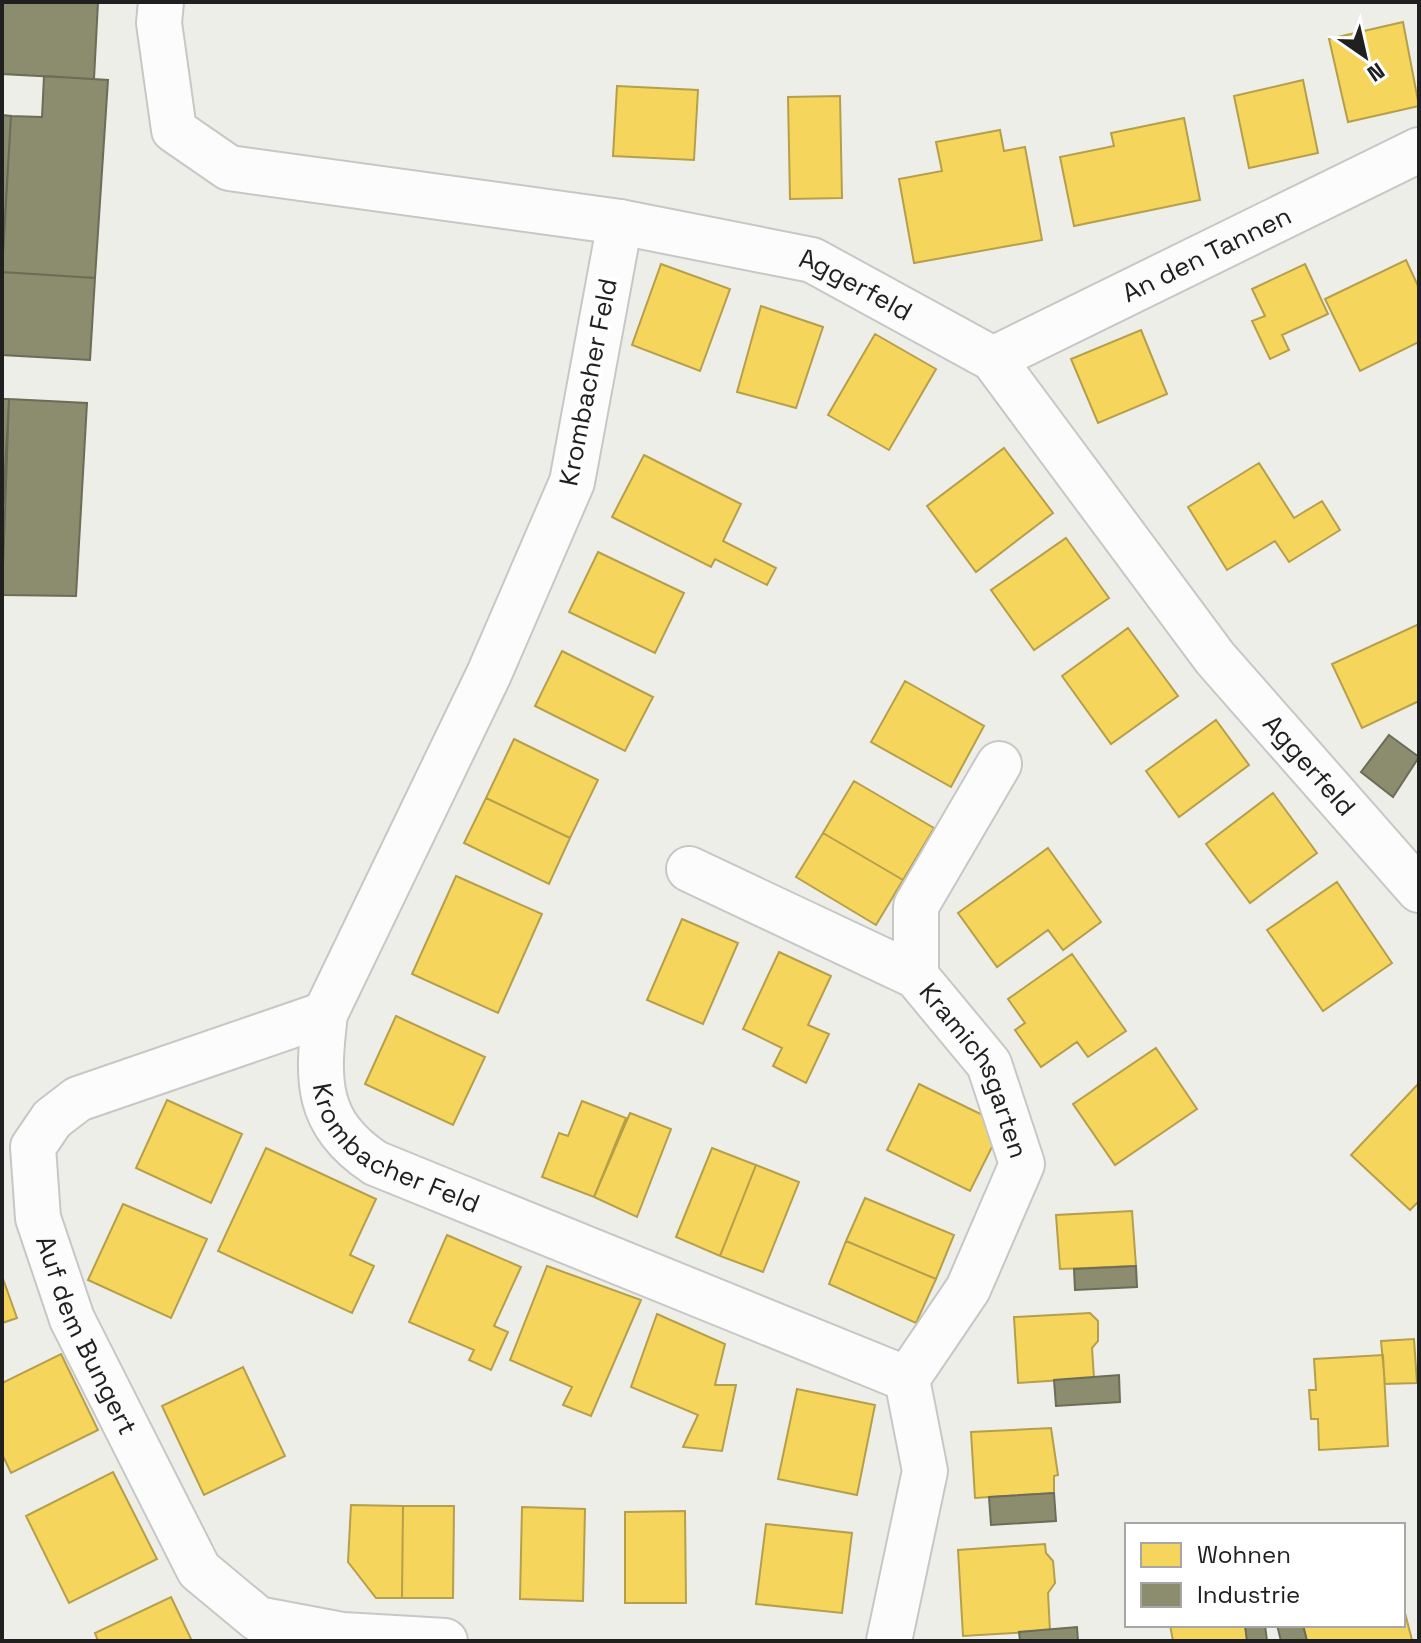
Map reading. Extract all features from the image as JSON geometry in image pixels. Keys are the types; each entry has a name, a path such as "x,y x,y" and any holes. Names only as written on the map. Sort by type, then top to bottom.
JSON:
{"street":[{"name":"Aggerfeld","path":"161,2 159,23 174,130 229,168 620,222 812,260 993,359 1215,658 1414,874"},
{"name":"An den Tannen","path":"993,359 1419,150"},
{"name":"Krombacher Feld","path":"620,222 572,482 489,674 325,1014 318,1070 332,1122 350,1147 375,1163 907,1379"},
{"path":"689,869 916,976 916,906 999,764"},
{"name":"Kramichsgarten","path":"907,1379 968,1289 1022,1164 989,1064 916,976"},
{"name":"Auf dem Bungert","path":"325,1014 78,1099 52,1119 33,1147 38,1218 72,1319 199,1570 258,1619 343,1635 445,1641"},
{"path":"889,1641 925,1471 907,1379"}],"building: Wohnen":[{"path":"1403,22 1419,106 1348,122 1329,39"},
{"path":"1303,80 1318,153 1249,168 1234,96"},
{"path":"617,86 698,90 694,160 613,156"},
{"path":"840,96 842,198 790,199 788,97"},
{"path":"1184,118 1200,200 1074,226 1060,157 1114,146 1111,133"},
{"path":"1000,130 1004,151 1025,147 1042,240 914,263 899,179 942,171 936,142"},
{"path":"1406,260 1419,288 1419,342 1360,371 1325,299"},
{"path":"661,264 730,289 700,371 632,345"},
{"path":"1305,264 1328,314 1282,335 1289,350 1270,359 1252,321 1265,316 1252,289"},
{"path":"761,306 823,327 796,408 737,392"},
{"path":"1141,330 1167,394 1098,423 1071,359"},
{"path":"875,334 936,369 889,450 828,415"},
{"path":"1004,448 1053,513 976,572 927,506"},
{"path":"644,455 741,504 723,541 776,568 767,585 715,559 711,567 612,517"},
{"path":"1259,463 1294,518 1322,501 1340,530 1289,562 1275,541 1227,570 1188,507"},
{"path":"1066,538 1109,598 1034,650 991,590"},
{"path":"598,552 684,593 655,653 569,612"},
{"path":"1419,624 1419,701 1362,728 1332,664"},
{"path":"1128,628 1178,696 1111,744 1062,676"},
{"path":"562,651 653,697 625,751 535,706"},
{"path":"905,681 984,726 951,787 871,742"},
{"path":"1216,720 1249,765 1179,817 1146,771"},
{"path":"514,739 598,780 570,838 486,798"},
{"path":"854,781 934,828 903,880 823,833"},
{"path":"1273,793 1317,853 1250,903 1206,844"},
{"path":"486,798 570,838 549,884 464,843"},
{"path":"823,833 903,880 876,925 796,877"},
{"path":"1048,848 1101,922 1063,950 1048,930 997,967 958,913"},
{"path":"456,876 542,914 498,1013 412,974"},
{"path":"1337,882 1392,963 1323,1011 1267,930"},
{"path":"682,919 738,943 703,1024 647,1000"},
{"path":"779,952 831,976 808,1025 829,1034 806,1083 773,1066 782,1048 743,1029"},
{"path":"1072,954 1126,1031 1088,1057 1077,1042 1041,1067 1015,1030 1025,1023 1008,999"},
{"path":"396,1016 485,1057 453,1125 365,1084"},
{"path":"1156,1048 1197,1109 1115,1165 1073,1104"},
{"path":"1419,1083 1419,1201 1410,1210 1351,1155"},
{"path":"919,1084 1003,1125 970,1191 887,1150"},
{"path":"167,1100 242,1134 211,1203 136,1168"},
{"path":"582,1101 626,1118 594,1197 542,1177 559,1133 568,1136"},
{"path":"630,1113 671,1129 637,1217 594,1197"},
{"path":"266,1148 376,1199 350,1255 374,1266 352,1313 218,1251"},
{"path":"712,1148 756,1165 720,1256 676,1237"},
{"path":"756,1165 799,1182 763,1272 720,1256"},
{"path":"865,1198 954,1235 936,1279 846,1241"},
{"path":"123,1204 207,1239 171,1318 88,1280"},
{"path":"1132,1211 1136,1266 1060,1269 1056,1215"},
{"path":"447,1235 521,1267 494,1326 508,1332 491,1370 469,1360 474,1350 409,1322"},
{"path":"846,1241 936,1279 916,1323 829,1284"},
{"path":"547,1266 641,1300 591,1416 563,1405 572,1387 510,1360"},
{"path":"2,1276 17,1318 2,1323"},
{"path":"1090,1313 1098,1321 1098,1341 1092,1348 1094,1378 1018,1383 1014,1317"},
{"path":"657,1314 725,1344 715,1385 736,1385 722,1451 683,1447 698,1415 631,1387"},
{"path":"1414,1339 1417,1383 1385,1384 1381,1341"},
{"path":"61,1354 98,1430 11,1473 2,1454 2,1383"},
{"path":"1383,1355 1388,1446 1319,1450 1318,1419 1311,1419 1309,1390 1316,1390 1314,1359"},
{"path":"243,1367 285,1456 204,1495 162,1406"},
{"path":"797,1389 875,1405 857,1495 778,1479"},
{"path":"1051,1428 1058,1475 1054,1476 1054,1493 975,1498 971,1432"},
{"path":"113,1472 157,1559 69,1603 26,1516"},
{"path":"351,1505 403,1506 402,1598 376,1598 348,1562"},
{"path":"403,1506 454,1506 453,1598 402,1598"},
{"path":"522,1507 585,1509 583,1601 520,1599"},
{"path":"685,1511 686,1603 625,1603 625,1512"},
{"path":"766,1524 852,1533 842,1613 756,1604"},
{"path":"1045,1544 1046,1553 1053,1561 1055,1583 1048,1593 1050,1631 963,1636 958,1550"},
{"path":"171,1597 192,1641 98,1641 95,1633"},
{"path":"1405,1613 1412,1640 1409,1641 1307,1641 1304,1627 1405,1627"},
{"path":"1170,1627 1245,1627 1247,1641 1173,1641"}],"building: Industrie":[{"path":"2,2 98,2 94,79 2,74"},
{"path":"44,76 108,80 95,278 2,272 11,116 42,117"},
{"path":"2,115 11,116 2,268"},
{"path":"2,272 95,278 90,360 2,355"},
{"path":"2,399 9,399 2,525"},
{"path":"9,399 87,403 76,596 2,595"},
{"path":"1389,735 1419,757 1393,797 1361,772"},
{"path":"1136,1266 1137,1287 1075,1290 1074,1269"},
{"path":"1119,1375 1120,1402 1056,1406 1054,1380"},
{"path":"1054,1493 1056,1521 991,1525 989,1497"},
{"path":"1077,1627 1078,1641 1020,1641 1019,1632"},
{"path":"1245,1627 1265,1627 1267,1641 1247,1641"},
{"path":"1278,1627 1304,1627 1307,1641 1281,1641"}]}
